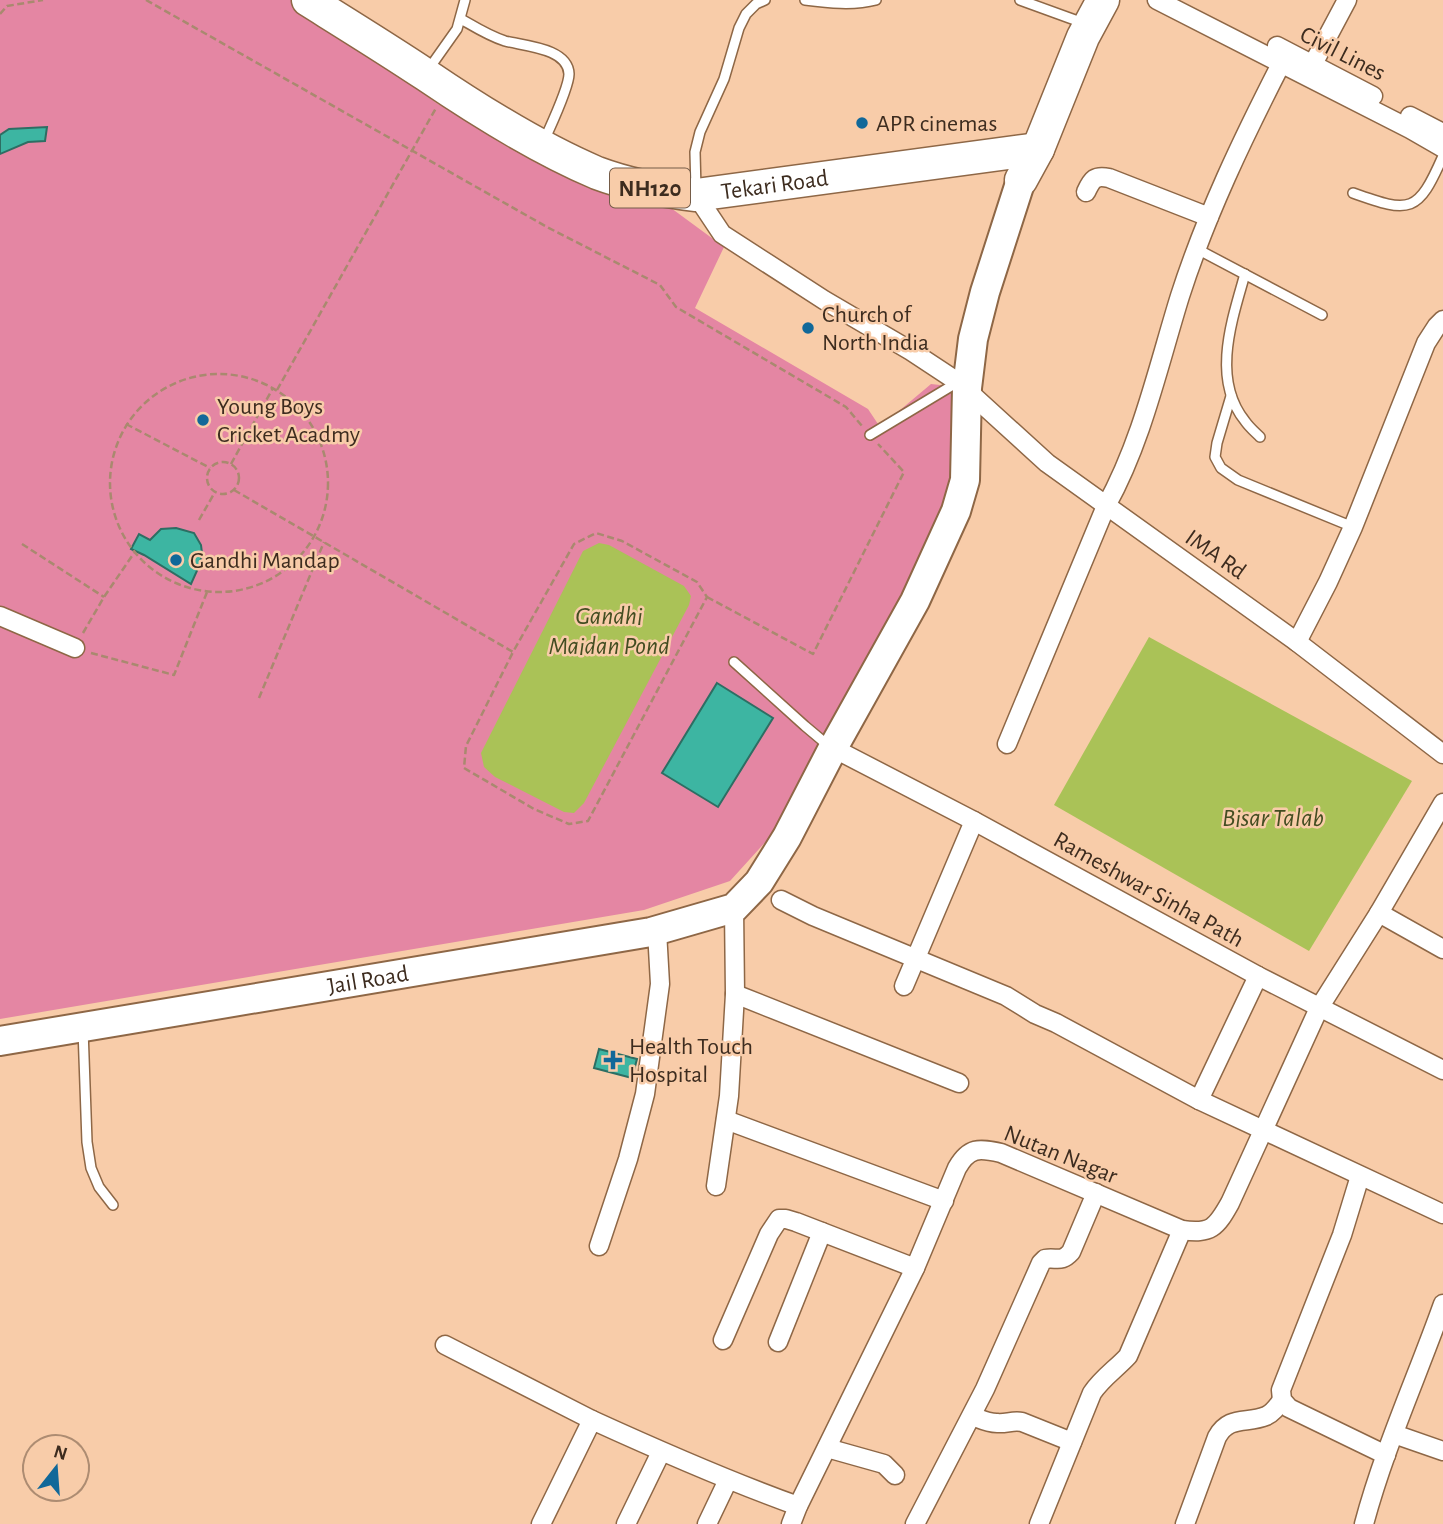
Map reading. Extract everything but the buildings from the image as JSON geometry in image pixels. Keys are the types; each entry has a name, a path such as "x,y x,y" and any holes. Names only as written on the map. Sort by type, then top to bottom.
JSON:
{"highway":[{"name":"Tekari Road","path":"309,0 542,146 598,173 664,191 696,195 1026,160"},
{"path":"1026,160 1103,0"},
{"path":"1026,160 1060,51 1081,10"}],"main road":[{"path":"734,908 759,882 788,837 832,748 915,601 956,511 965,480 963,385 985,292 1026,160"},
{"name":"Jail Road","path":"0,1041 657,931 734,908"}],"street":[{"path":"1157,0 1282,62 1443,148"},
{"name":"Civil Lines","path":"1182,0 1313,64 1443,133"},
{"path":"1313,64 1348,0"},
{"path":"1007,744 1106,506 1121,480 1138,438 1181,294 1209,216 1240,145 1282,62"},
{"path":"1086,192 1094,179 1110,178 1209,216"},
{"name":"IMA Rd","path":"696,195 722,233 824,300 912,351 963,385 1046,463 1297,642 1443,754"},
{"path":"1297,642 1353,527 1426,343 1443,320"},
{"path":"0,616 75,648"},
{"name":"Rameshwar Sinha Path","path":"832,748 974,821 1258,976 1443,1070"},
{"path":"1040,1524 1092,1393 1100,1381 1128,1356 1182,1230 1207,1231 1220,1220 1320,1008 1443,803"},
{"path":"904,986 974,821"},
{"path":"781,900 813,916 1006,996 1199,1100 1443,1214"},
{"path":"716,1186 729,1096 735,994 734,908"},
{"path":"1379,913 1443,949"},
{"path":"599,1246 628,1159 645,1094 660,984 657,931"},
{"path":"1199,1100 1258,976"},
{"path":"735,994 959,1083"},
{"path":"726,1120 944,1201"},
{"name":"Nutan Nagar","path":"791,1524 915,1268 963,1157 973,1150 1002,1153 1182,1230"},
{"path":"1360,1176 1329,1270 1285,1377 1281,1390 1282,1401 1289,1408 1386,1455"},
{"path":"915,1524 972,1416 1041,1263 1045,1259 1066,1258 1071,1252 1096,1193"},
{"path":"723,1340 769,1234 779,1219 786,1219 915,1268"},
{"path":"778,1342 822,1232"},
{"path":"1364,1524 1386,1455 1443,1304"},
{"path":"445,1345 661,1452 798,1506"},
{"path":"1185,1524 1222,1428 1228,1424 1266,1416 1282,1401"},
{"path":"972,1416 991,1423 1000,1424 1013,1420 1022,1422 1072,1442"},
{"path":"541,1524 592,1420"},
{"path":"1394,1434 1443,1451"},
{"path":"827,1448 884,1464 895,1475"},
{"path":"626,1524 661,1452"},
{"path":"707,1524 728,1480"}],"lane":[{"path":"437,82 461,19 465,0"},
{"path":"696,195 695,152 700,132 724,79 739,28 746,14 756,4 765,0"},
{"path":"805,0 854,4 876,0"},
{"path":"1020,0 1081,10"},
{"path":"461,19 506,41 555,54 565,62 569,72 568,83 542,146"},
{"path":"1353,193 1387,205 1410,204 1430,186 1443,156"},
{"path":"1197,249 1322,315"},
{"path":"1245,274 1227,344 1227,371 1231,396 1244,420 1260,437"},
{"path":"870,435 963,385"},
{"path":"1231,396 1217,443 1215,457 1220,468 1238,480 1353,527"},
{"path":"734,662 832,748"},
{"path":"83,1027 87,1142 91,1168 99,1187 113,1205"}],"path":[{"path":"0,14 7,6 43,0"},
{"path":"146,0 547,227 660,285 676,307 846,407 904,472 813,654 707,597 697,582 622,541 596,533 573,544 513,652 466,746 464,768 534,809 569,824 588,821 707,597"},
{"path":"231,464 412,150 437,82"},
{"path":"209,374 242,376 275,389 299,407 315,430 326,456 328,497 326,511 316,537 288,569 270,581 250,589 228,593 207,592 179,586 155,572 134,553 121,534 113,512 109,490 110,467 126,424 148,399 177,382 209,374"},
{"path":"126,424 210,468"},
{"path":"217,463 231,464 235,467 239,481 234,489 225,494 215,492 206,478 210,468 217,463"},
{"path":"234,489 513,652"},
{"path":"199,520 215,492"},
{"path":"259,698 324,542"},
{"path":"22,544 104,597"},
{"path":"134,553 104,597 75,648 174,675 207,592"}],"shaded area":[{"path":"0,0 292,0 438,104 599,186 671,208 724,247 695,308 868,409 880,427 931,384 967,388 953,498 780,826 730,881 644,910 0,1019"}],"water":[{"name":"Gandhi Maidan Pond","path":"599,543 609,545 684,586 691,596 689,605 584,803 574,813 564,812 495,777 484,767 481,753 583,551"},
{"name":"Bisar Talab","path":"1149,637 1412,781 1309,951 1054,805"}],"place":[{"name":"APR cinemas","path":"862,123"},
{"name":"Church of North India","path":"808,328"},
{"name":"Young Boys Cricket Acadmy","path":"203,420"},
{"name":"Gandhi Mandap","path":"176,560"},
{"name":"Health Touch Hospital","path":"613,1060"}]}
